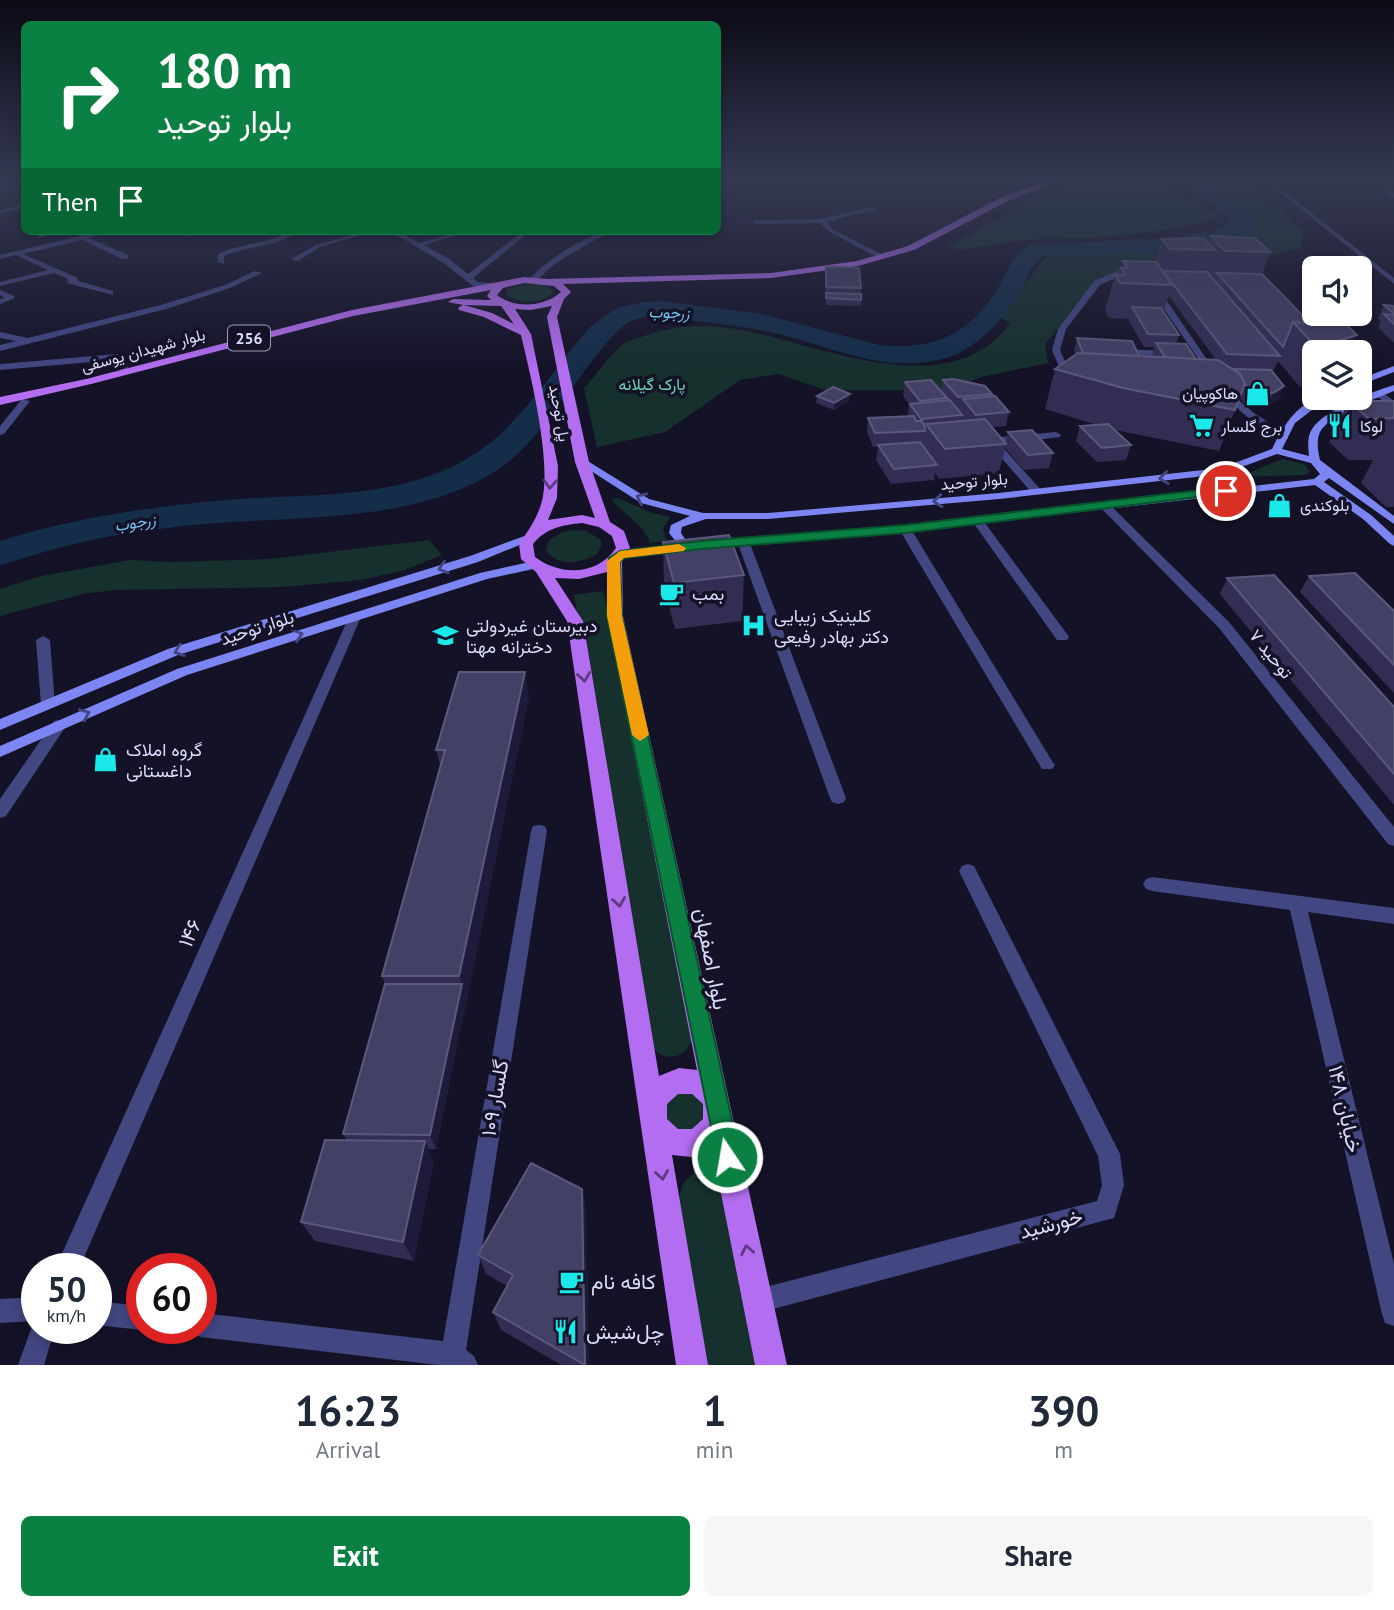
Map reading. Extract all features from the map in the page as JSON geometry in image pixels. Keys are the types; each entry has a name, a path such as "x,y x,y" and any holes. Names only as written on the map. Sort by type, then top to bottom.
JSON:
{"main road":[{"name":"256","path":"500,286 533,280 660,279 795,272 853,264 921,243"},
{"path":"588,292 660,279"},
{"path":"428,304 488,315 523,328 522,317 534,313 552,317 566,292 562,286 550,281"},
{"path":"500,286 492,296 503,304"},
{"name":"بلوار شهیدان یوسفی","path":"0,401 352,313 500,286"},
{"path":"561,298 576,294"},
{"name":"256","path":"503,304 534,306 561,298"},
{"name":"بلوار شهیدان یوسفی","path":"0,406 275,337 428,304 503,304"},
{"name":"پل توحید","path":"503,304 523,328 536,379 551,466 550,498 534,534"},
{"name":"پل توحید","path":"552,317 582,462 604,524 613,528 623,540 617,558"},
{"path":"1372,376 1394,369"},
{"path":"539,567 554,573 580,574 605,567 617,558 701,545 905,529 1313,482 1326,475 1312,445 1317,428 1345,409 1394,388"},
{"path":"1306,410 1291,421 1276,451 1292,453 1320,465 1394,521"},
{"name":"بلوار توحید","path":"582,462 645,502 700,517 768,516 1037,492 1223,471 1276,451"},
{"path":"1313,482 1367,517 1394,542"},
{"path":"700,517 677,525 675,533 681,541 701,545"},
{"path":"604,524 569,520 534,534 526,552 575,621 692,1365"},
{"name":"بلوار توحید","path":"0,725 173,652 474,559 534,534"},
{"name":"بلوار اصفهان","path":"617,558 615,616 771,1365"},
{"path":"474,559 485,559 492,564 492,570 484,576"},
{"name":"بلوار توحید","path":"0,752 182,672 484,576 539,567"},
{"path":"680,1081 703,1085 712,1094 716,1105 717,1118 712,1129 703,1139 691,1144 678,1144 667,1139 658,1130 654,1118 654,1105 659,1094 668,1085 680,1081"}],"street":[{"path":"0,257 58,243"},
{"path":"94,243 125,257"},
{"path":"212,246 230,249 268,243"},
{"path":"295,258 330,243"},
{"path":"418,243 476,284 500,286"},
{"path":"421,244 426,243"},
{"path":"467,279 513,243"},
{"path":"533,280 554,260 586,243"},
{"path":"854,243 880,257"},
{"path":"1345,243 1394,282"},
{"path":"221,262 220,255 230,249"},
{"path":"16,253 75,280 70,281 110,293"},
{"path":"1069,381 1056,350 1062,329 1097,283 1123,271 1142,270 1226,394 1284,437"},
{"path":"0,284 54,271"},
{"path":"0,348 184,302 258,273"},
{"path":"0,292 11,298 0,302"},
{"path":"0,335 11,338 39,337"},
{"path":"1056,350 1069,350"},
{"path":"1108,352 1200,356"},
{"path":"0,368 117,357 126,371"},
{"path":"1379,394 1394,405"},
{"path":"0,432 26,401"},
{"path":"976,434 994,441 1037,492"},
{"path":"967,444 1056,435"},
{"name":"توحید ۷","path":"1104,505 1224,625 1394,839"},
{"path":"978,520 1062,637"},
{"path":"905,529 1047,765"},
{"path":"743,541 838,798"},
{"name":"۱۴۶","path":"74,1253 355,617"},
{"path":"43,640 48,705"},
{"path":"0,811 59,725"},
{"name":"گلسار ۱۰۹","path":"456,1361 539,831"},
{"name":"خورشید","path":"758,1301 1106,1210 1113,1185 1109,1154 968,871"},
{"path":"1152,884 1394,916"},
{"name":"خیابان ۱۴۸","path":"1297,903 1394,1314"},
{"path":"0,1311 21,1310"},
{"path":"217,1327 456,1361"},
{"path":"31,1365 38,1344"}],"green space":[{"path":"956,243 1008,243 959,250 948,247"},
{"name":"پارک گیلانه","path":"1301,243 1301,248 1268,256 1127,268 1112,274 1089,289 1045,344 1048,363 981,377 949,391 825,390 779,374 740,380 665,432 597,447 584,389 612,355 627,342 668,329 713,326 768,336 880,363 918,366 953,362 984,348 1010,323 1000,317 1045,258 1056,251 1162,249 1193,245"},
{"path":"524,284 544,285 554,291 538,301 531,302 517,300 506,294 508,289"},
{"path":"1282,459 1304,464 1310,472 1305,475 1239,477"},
{"path":"617,498 652,513 670,517 663,529 667,541 650,543 638,525 611,499"},
{"path":"565,531 586,531 600,539 602,544 597,554 570,562 556,559 546,550 550,539"},
{"path":"429,540 442,555 402,571 360,580 283,587 113,590 83,594 0,616 0,589 41,576 131,560 170,562 270,559"},
{"path":"603,591 693,1032 687,1049 675,1056 660,1054 648,1041 574,595"},
{"path":"689,1089 708,1107 698,1132 672,1132 662,1107 666,1099"},
{"path":"698,1171 710,1172 720,1179 761,1365 707,1365 679,1200 684,1183"}],"building":[{"path":"1165,243 1208,243 1215,250 1170,249"},
{"path":"1217,243 1260,243 1270,252 1225,251"},
{"path":"1123,261 1156,262 1172,285 1120,283 1115,275 1125,275 1121,268 1128,268"},
{"path":"826,267 859,268 861,288 826,287"},
{"path":"1163,271 1207,272 1280,356 1227,354"},
{"path":"1217,273 1262,274 1302,315 1302,323 1293,322 1283,347"},
{"path":"826,293 861,294 861,300 826,298"},
{"path":"1384,305 1394,306 1394,314"},
{"path":"1132,307 1161,308 1179,335 1148,334"},
{"path":"1384,314 1394,315 1394,324"},
{"path":"1293,322 1302,322 1302,326 1348,326 1357,335 1342,340 1310,340"},
{"path":"1077,338 1132,341 1139,356 1083,353"},
{"path":"1156,343 1186,344 1196,359 1165,357"},
{"path":"1078,353 1218,360 1240,374 1245,383 1235,410 1123,388 1055,369"},
{"path":"1234,369 1271,370 1284,386 1273,393 1252,392"},
{"path":"953,379 985,386 992,394 958,397 943,380"},
{"path":"931,380 947,398 920,401 905,382"},
{"path":"833,387 850,394 834,403 817,396"},
{"path":"995,396 1009,412 976,415 963,399"},
{"path":"950,400 962,415 921,419 910,404"},
{"path":"1372,401 1394,401 1394,418 1369,419 1359,410 1372,410"},
{"path":"914,416 916,421 922,421 925,431 875,433 868,418"},
{"path":"985,419 1006,444 945,449 926,424"},
{"path":"1108,424 1131,445 1102,448 1080,426"},
{"path":"1032,430 1053,453 1028,455 1008,432"},
{"path":"920,442 937,465 894,469 878,445"},
{"path":"729,535 744,575 674,583 663,542"},
{"path":"1355,573 1394,611 1394,665 1309,576"},
{"path":"1274,575 1394,707 1394,774 1227,578"},
{"path":"459,672 525,672 459,976 382,976 445,750 436,750"},
{"path":"385,984 462,984 430,1135 343,1134"},
{"path":"325,1140 425,1141 403,1242 301,1222"},
{"path":"531,1163 582,1189 585,1365 493,1312 513,1275 478,1255"}],"waterway":[{"name":"زرجوب","path":"0,553 90,529 152,519 267,507 367,501 435,488 474,470 508,446 601,332 627,313 643,309 661,309 750,320 879,353 917,355 947,348 967,336 994,310 1012,285 1023,263 1038,250 1144,247 1186,243"}],"slow traffic":[{"path":"640,735 615,616 614,561 620,555 679,548"}],"place":[{"name":"هاکوپیان","path":"1258,393"},
{"name":"برج گلسار","path":"1201,426"},
{"name":"لوکا","path":"1340,426"},
{"name":"بلوکندی","path":"1280,505"},
{"name":"بمب","path":"672,594"},
{"name":"کلینیک زیبایی دکتر بهادر رفیعی","path":"754,626"},
{"name":"دبیرستان غیردولتی دخترانه مهتا","path":"446,636"},
{"name":"گروه املاک داغستانی","path":"106,760"},
{"name":"کافه نام","path":"571,1282"},
{"name":"چل‌شیش","path":"566,1332"}],"route":[{"path":"727,1157 615,616 614,561 620,555 701,545 905,529 1226,491"}]}
